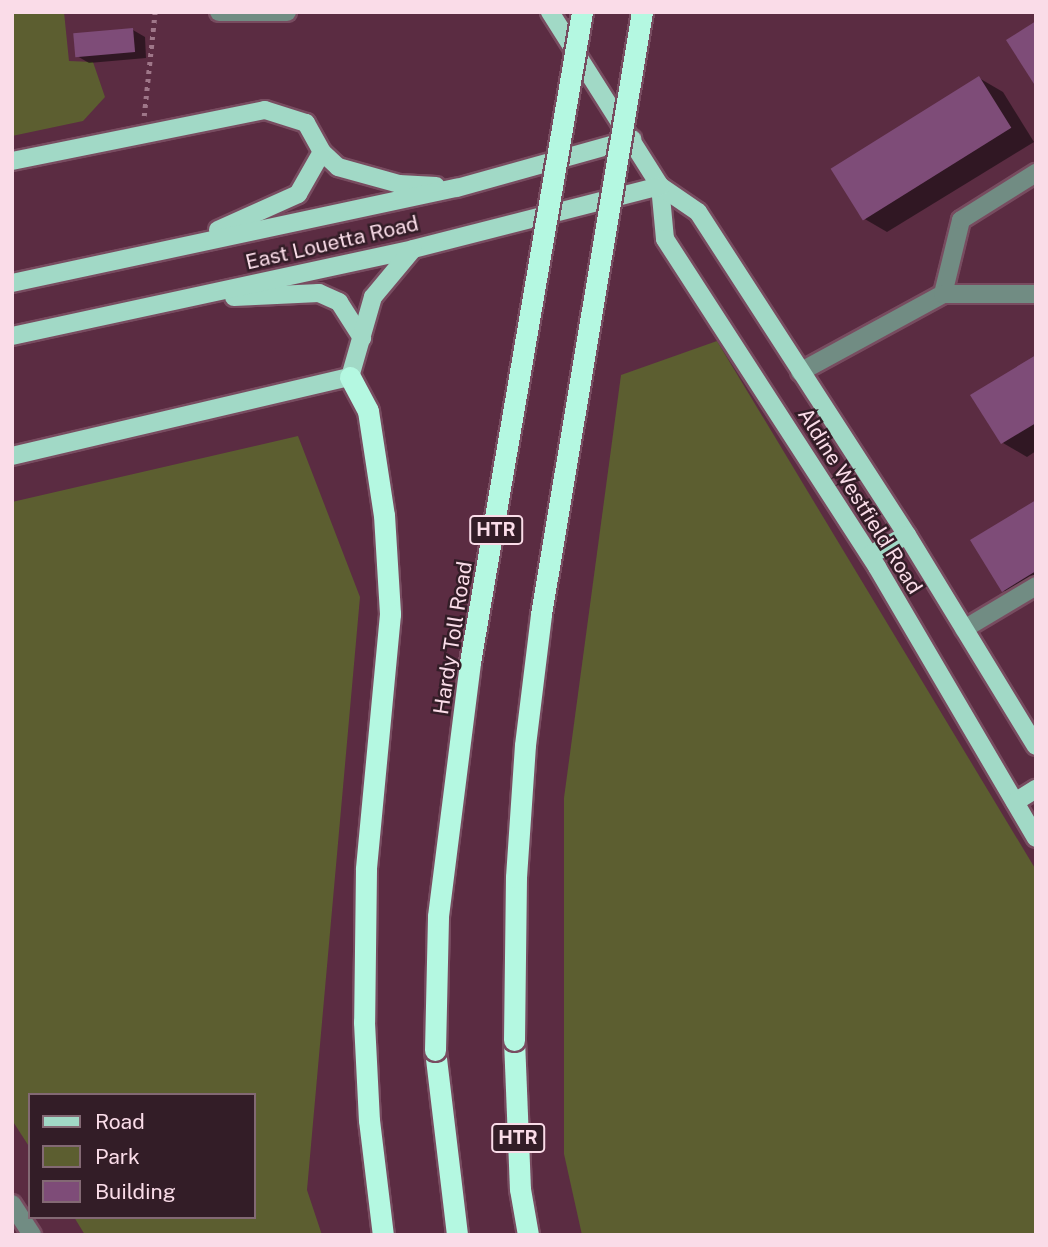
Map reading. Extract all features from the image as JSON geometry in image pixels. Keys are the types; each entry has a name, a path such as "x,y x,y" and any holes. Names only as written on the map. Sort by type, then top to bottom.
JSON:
{"highway":[{"name":"Hardy Toll Road","path":"457,1235 435,1050 438,916 471,662 582,12"},
{"name":"HTR","path":"528,1235 520,1189 514,1040 516,877 539,628 642,12"},
{"path":"350,377 368,411 384,515 390,614 366,869 364,1022 369,1120 383,1235"}],"main road":[{"name":"Aldine Westfield Road","path":"550,12 633,139 660,186 665,239 870,555 1036,838"},
{"path":"12,161 265,110 306,123 322,152 338,167 399,184 457,188"},
{"name":"East Louetta Road","path":"12,283 457,188 633,139"},
{"path":"170,249 273,209 298,194 322,152"},
{"name":"Aldine Westfield Road","path":"660,186 698,212 907,535 1035,742"},
{"name":"East Louetta Road","path":"12,336 413,249 660,186"},
{"path":"12,456 350,377 373,297 413,249"},
{"path":"180,300 319,293 339,302 362,338"},
{"path":"870,555 907,535"},
{"path":"1015,802 1036,789"}],"street":[{"path":"219,12 287,12"},
{"path":"943,294 961,220 1036,173"},
{"path":"800,372 943,294 1036,294"},
{"path":"964,629 1036,586"},
{"path":"12,1204 32,1235"}],"path":[{"path":"142,134 155,12"}],"green space":[{"path":"12,12 64,12 69,61 93,62 105,97 83,121 12,136"},
{"path":"717,341 1036,870 1036,1235 582,1235 564,1154 564,798 621,375"},
{"path":"298,436 360,597 307,1190 322,1235 85,1235 75,1219 256,1219 256,1093 28,1093 28,1145 12,1120 12,502"}],"building":[{"path":"1036,21 1036,87 1006,40"},
{"path":"133,28 135,52 75,57 73,33"},
{"path":"979,76 1011,128 863,220 831,169"},
{"path":"1036,355 1036,423 1001,444 970,395"},
{"path":"1036,500 1036,571 1002,592 970,540"}]}
